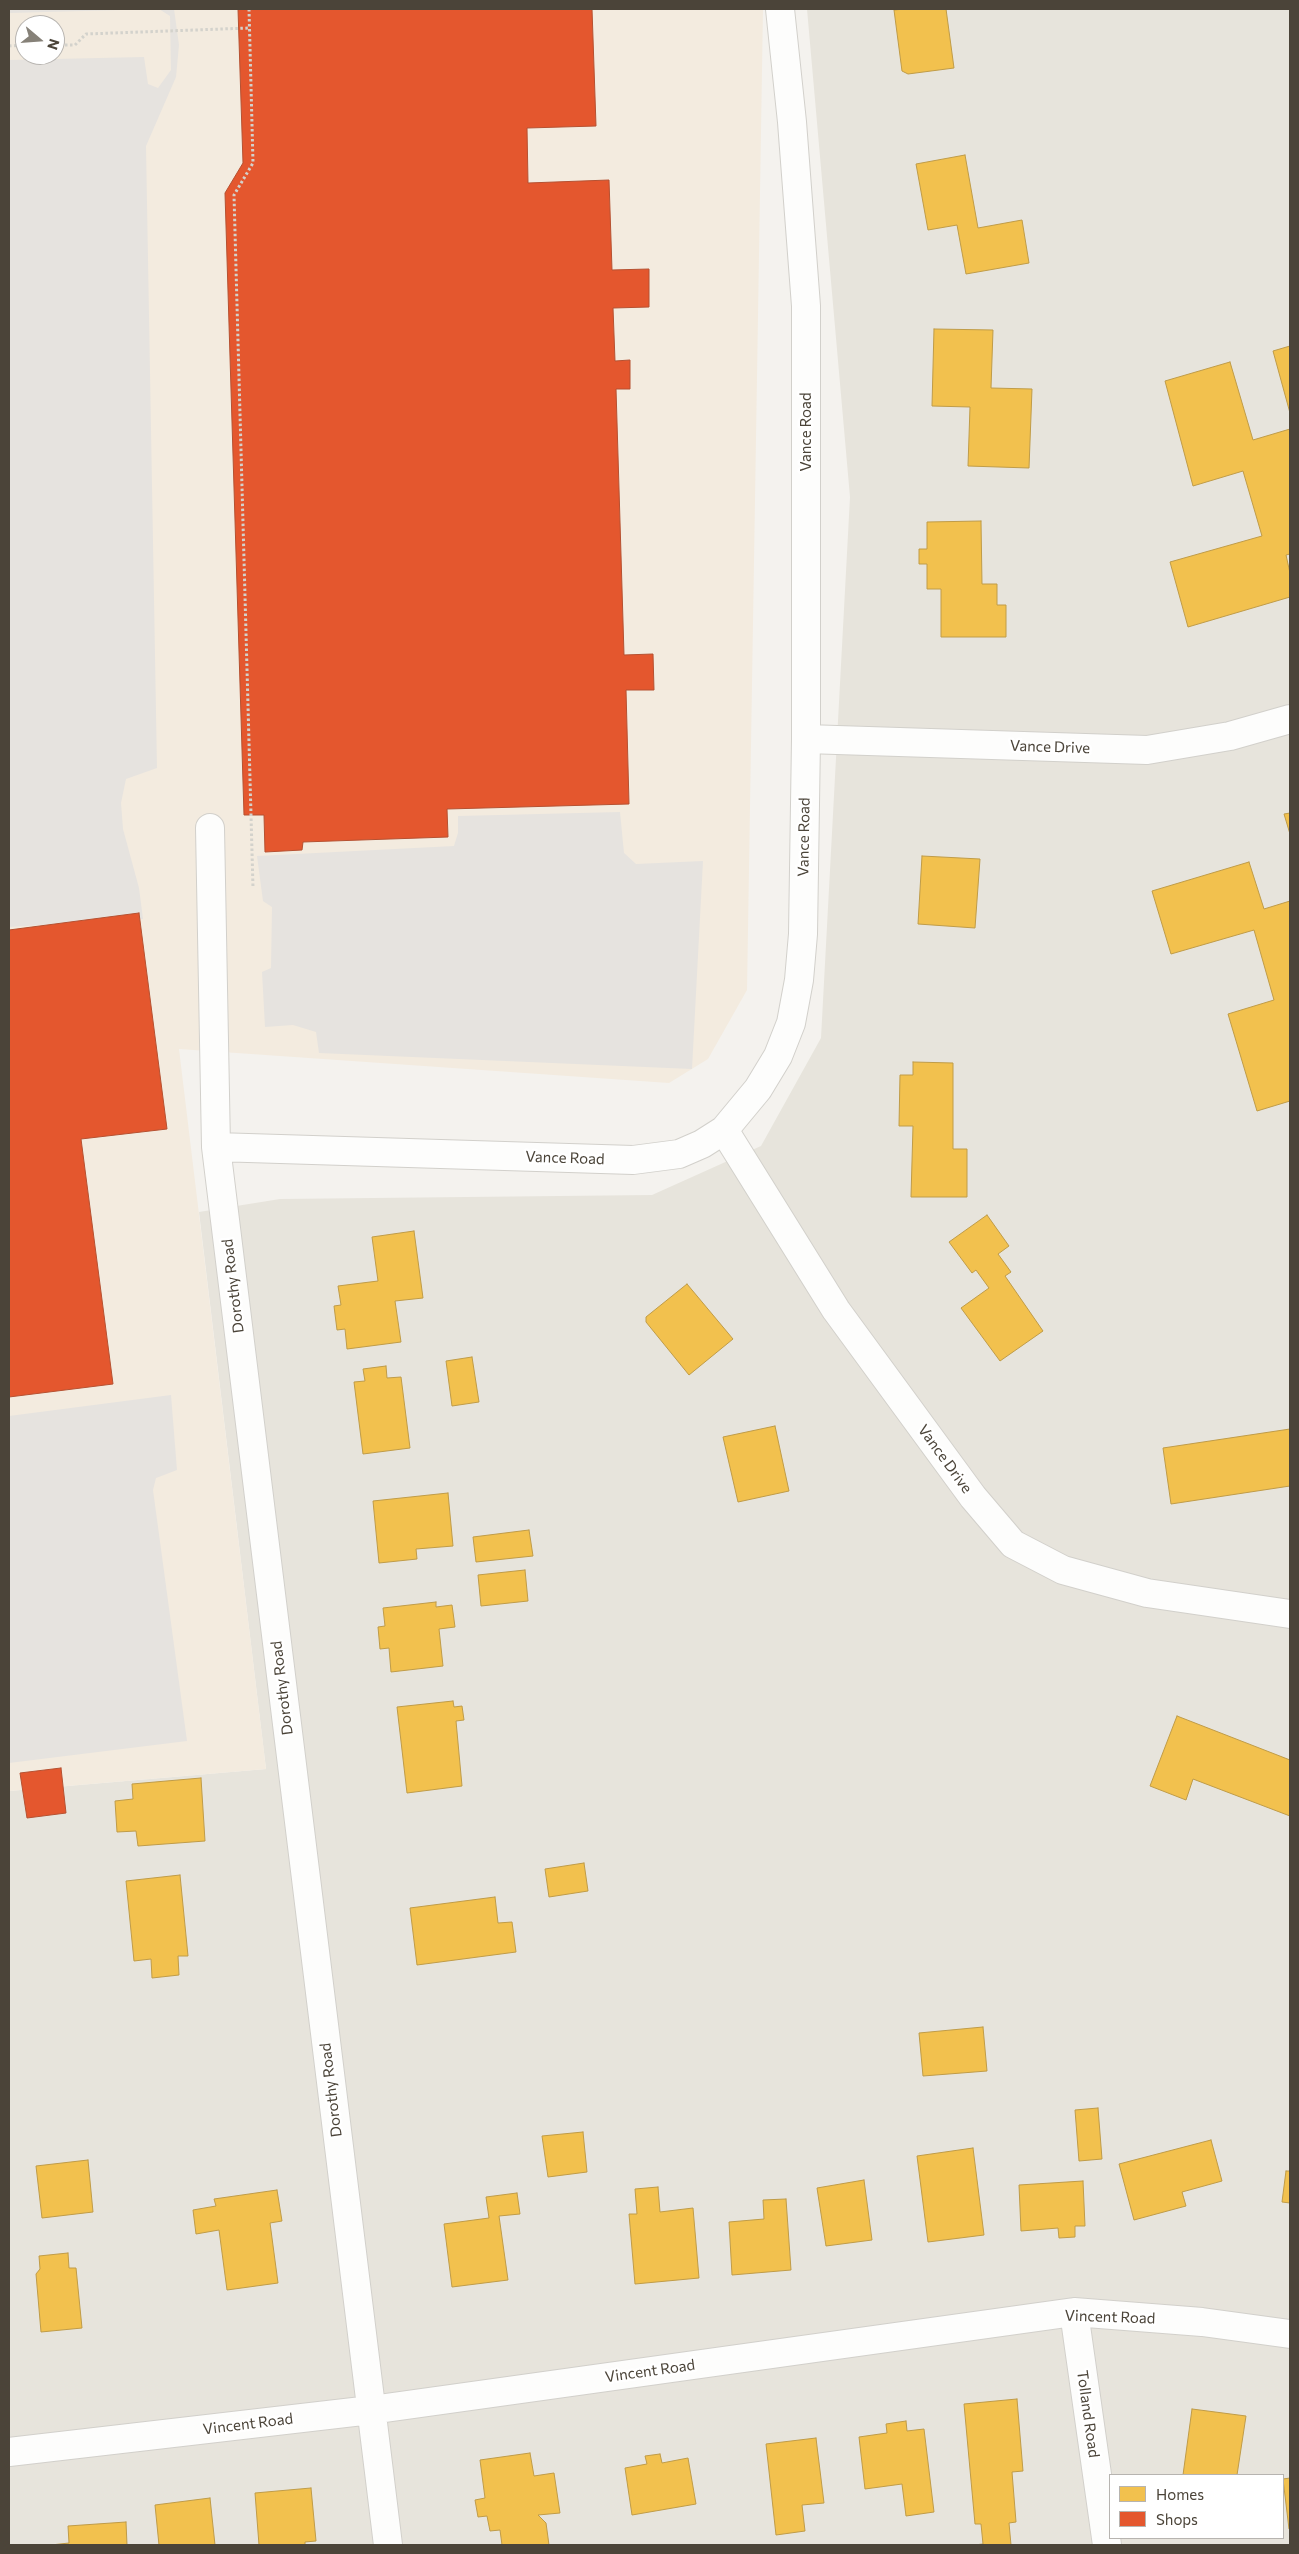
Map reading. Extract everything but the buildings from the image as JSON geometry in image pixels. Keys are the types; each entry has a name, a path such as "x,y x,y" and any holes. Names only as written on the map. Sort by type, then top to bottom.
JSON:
{"street":[{"name":"Vance Road","path":"216,1147 633,1160 679,1154 702,1144 724,1130 758,1089 778,1056 791,1023 799,980 803,934 806,739 806,306 792,122 780,9"},
{"name":"Vance Drive","path":"806,739 1147,750 1230,736 1290,719"},
{"name":"Dorothy Road","path":"210,828 216,1147 388,2545"},
{"name":"Vance Drive","path":"724,1130 836,1310 973,1497 1013,1544 1063,1570 1147,1594 1290,1614"},
{"name":"Vincent Road","path":"9,2452 371,2410 1074,2312 1202,2322 1290,2334"},
{"name":"Tolland Road","path":"1074,2312 1107,2545"}],"path":[{"path":"249,9 254,163 234,195 253,888"},
{"path":"65,45 75,45 86,34 250,28"}],"shaded area":[{"path":"9,9 763,9 747,990 708,1059 669,1083 179,1049 266,1769 9,1791"},
{"path":"9,9 159,9 9,13"},
{"path":"159,9 174,9 179,45 176,77 146,146 157,768 126,779 121,803 123,829 139,888 143,919 9,927 9,60 15,60 15,65 65,65 65,59 144,57 148,84 158,88 171,70 170,16"},
{"path":"807,9 1290,9 1290,2545 9,2545 9,1791 266,1769 199,1212 280,1199 652,1195 761,1146 821,1038 850,497"},
{"path":"620,812 624,853 636,864 703,861 692,1069 319,1053 316,1032 293,1025 265,1027 262,972 271,968 272,907 263,901 257,856 454,846 458,833 458,816"},
{"path":"171,1395 177,1470 156,1478 153,1490 187,1741 9,1763 9,1416"}]}
